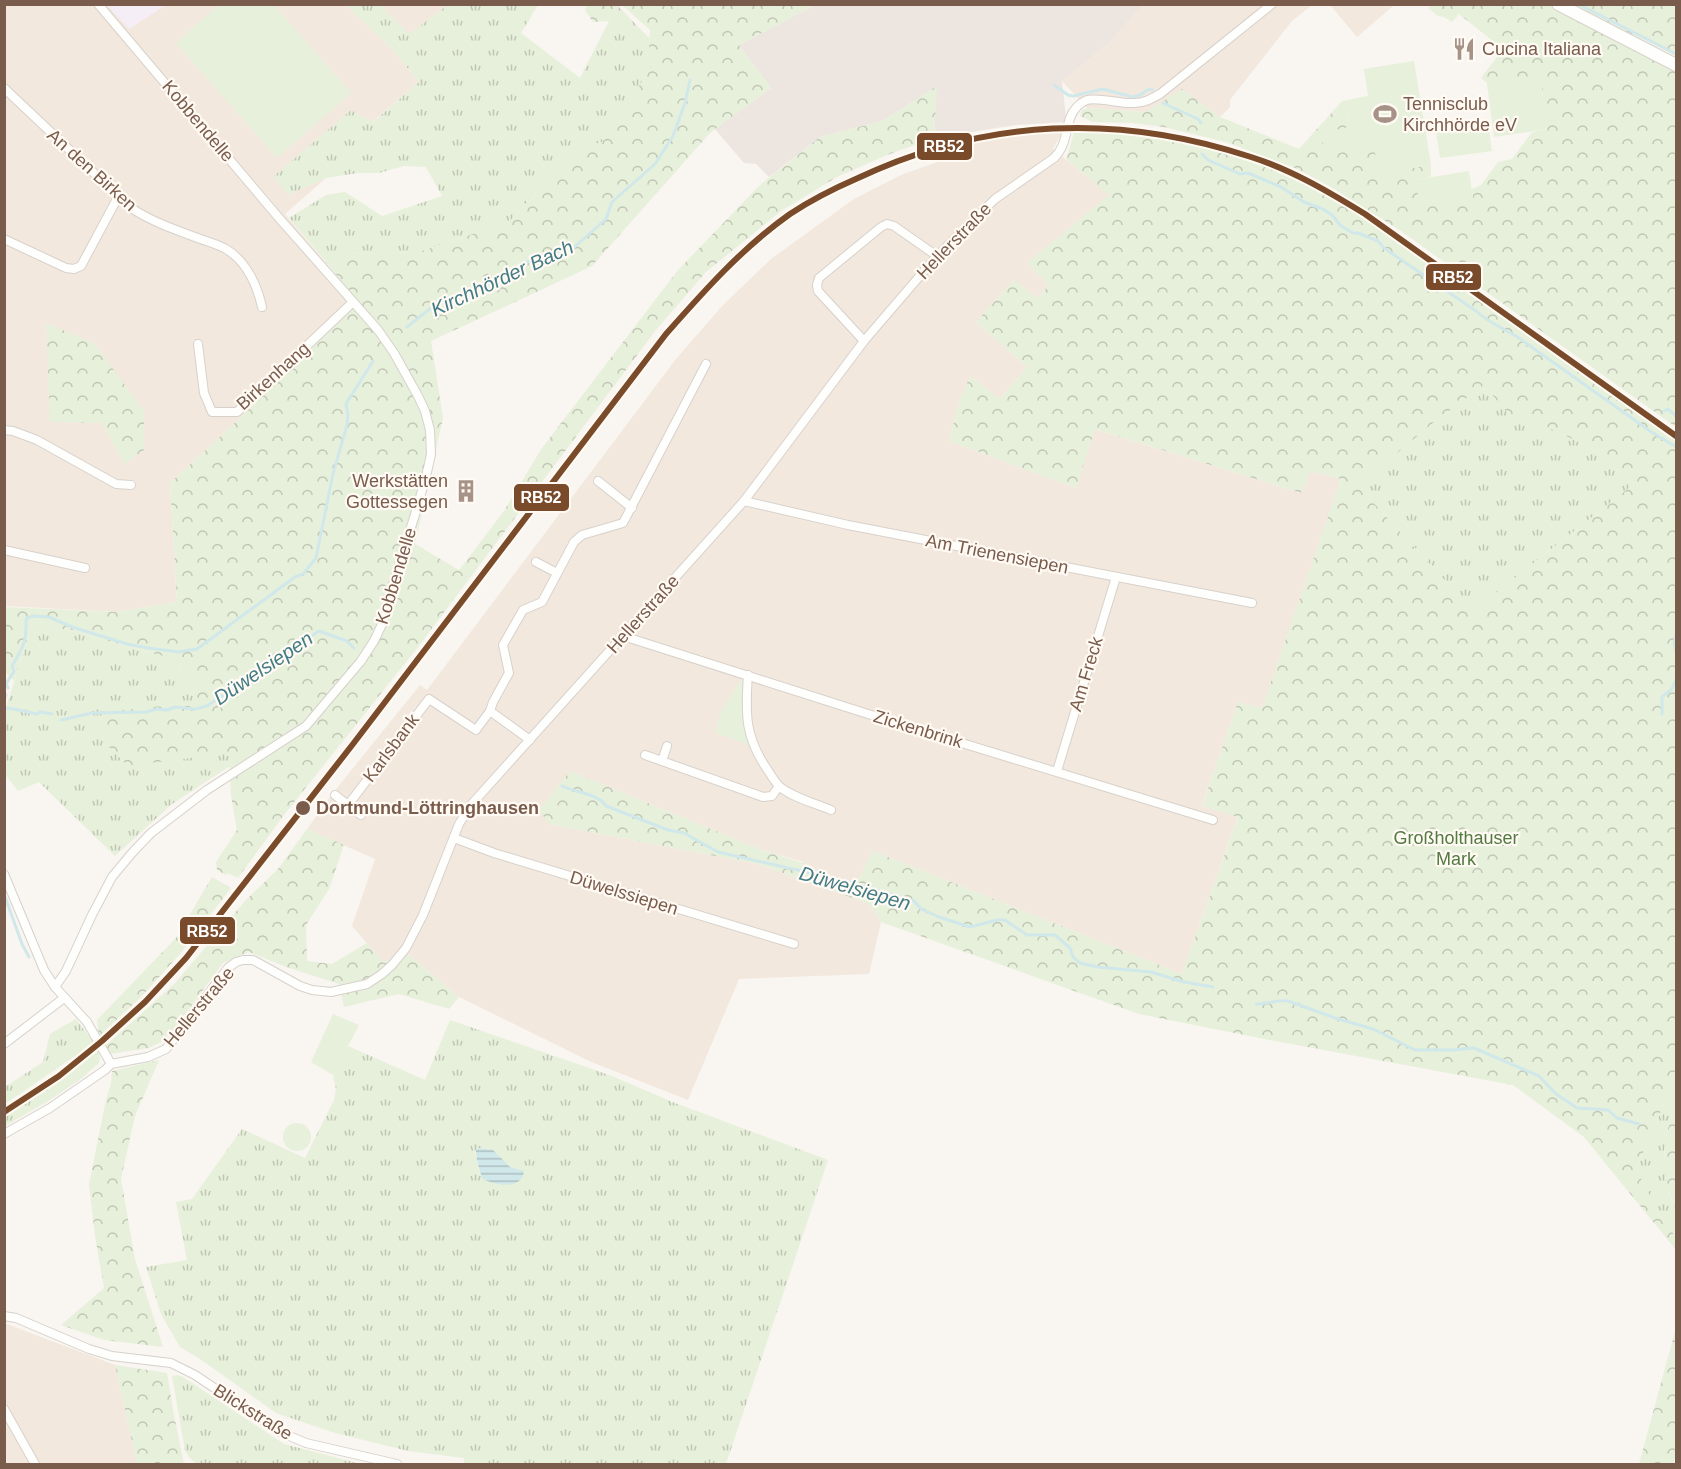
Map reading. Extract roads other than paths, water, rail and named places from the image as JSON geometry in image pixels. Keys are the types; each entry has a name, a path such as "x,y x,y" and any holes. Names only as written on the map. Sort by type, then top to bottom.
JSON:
{"main road":[{"path":"1558,4 1677,65"}],"street":[{"name":"Kobbendelle","path":"55,987 66,971 99,899 112,877 132,853 151,833 207,790 306,726 361,662 384,620 428,468 431,441 428,422 418,396 378,330 98,4"},
{"name":"Hellerstraße","path":"4,1134 50,1108 111,1064 148,1057 166,1049 215,984 236,962 253,960 300,986 325,992 367,984 392,965 406,948 423,915 462,816 744,501 864,341 937,256 995,199 1060,153 1071,115 1078,105 1087,100 1132,104 1146,102 1160,94 1272,4"},
{"name":"An den Birken","path":"4,88 131,208 148,219 226,249 239,260 258,290 262,307"},
{"path":"4,239 66,268 74,269 81,266 118,197"},
{"path":"864,341 818,291 819,278 887,224 894,226 937,256"},
{"name":"Birkenhang","path":"198,344 204,393 212,412 237,412 352,302"},
{"name":"Karlsbank","path":"348,805 429,699 476,730 490,711 509,673 502,645 524,610 542,602 574,542 582,535 623,523 706,364"},
{"path":"4,430 37,440 116,484 131,485"},
{"path":"598,481 632,508"},
{"name":"Am Trienensiepen","path":"744,501 848,525 1252,603"},
{"path":"4,550 85,568"},
{"path":"536,562 557,573"},
{"name":"Am Freck","path":"1057,771 1116,577"},
{"name":"Zickenbrink","path":"623,636 1213,820"},
{"path":"748,675 746,704 749,734 758,756 779,786 831,810"},
{"path":"490,711 530,740"},
{"path":"662,761 667,746"},
{"path":"645,755 763,797 772,796 779,786"},
{"path":"335,795 361,815"},
{"name":"Düwelssiepen","path":"454,838 794,944"},
{"path":"4,874 44,970 64,998 87,1022 111,1064"},
{"path":"4,1044 64,998"},
{"name":"Blickstraße","path":"4,1316 16,1318 89,1349 112,1356 171,1363 185,1369 280,1432 306,1443 397,1464"},
{"path":"4,1410 35,1464"}],"water":[{"path":"476,1149 493,1150 510,1167 524,1171 522,1177 514,1184 508,1185 483,1179 476,1156"}],"waterway":[{"path":"1578,4 1676,54"},
{"name":"Kirchhörder Bach","path":"407,327 436,304 489,284 525,263 551,253 571,250 606,219 612,202 655,164 673,136 685,103 690,80"},
{"path":"1054,85 1073,96 1103,89 1133,97 1149,89 1153,90"},
{"path":"1163,103 1198,119 1201,123"},
{"path":"1202,154 1208,160 1240,174 1248,173 1281,187 1304,202 1323,209 1332,215 1341,226 1353,233 1378,241 1384,248 1486,319 1519,338 1676,447"},
{"name":"Kirchhörder Bach","path":"8,688 6,684 14,671 12,666 25,639 26,619 32,616 49,617 72,627 127,644 179,652 197,649 295,577 303,574 316,558 333,474 347,425 346,404 373,361"},
{"path":"1664,411 1668,409 1676,416"},
{"name":"Düwelsiepen","path":"61,720 92,713 146,712 175,707 195,709 207,706 319,631 347,641 354,648"},
{"path":"1676,636 1674,643 1676,652"},
{"path":"1662,714 1662,697 1672,689 1676,679"},
{"name":"Kirchhörder Bach","path":"4,700 6,695"},
{"name":"Düwelsiepen","path":"4,708 36,714 41,712 52,714"},
{"name":"Düwelsiepen","path":"562,786 592,796 606,806 668,830 684,833 718,852 846,881 914,901 921,909 970,927 1005,920 1027,935 1055,935 1070,948 1073,957 1080,963 1151,972 1184,982 1213,987"},
{"path":"4,894 29,957"},
{"name":"Düwelsiepen","path":"1256,1004 1288,1001 1373,1029 1415,1050 1474,1048 1539,1076 1556,1094 1577,1108 1608,1110 1617,1118 1639,1124"}],"place":[{"name":"Cucina Italiana","path":"1464,49"},
{"name":"Tennisclub Kirchhörde eV","path":"1385,114"},
{"name":"Werkstätten Gottessegen","path":"466,491"},
{"name":"Dortmund-Löttringhausen","path":"303,808"}],"park label":[{"name":"Großholthauser Mark","path":"1456,848"}]}
